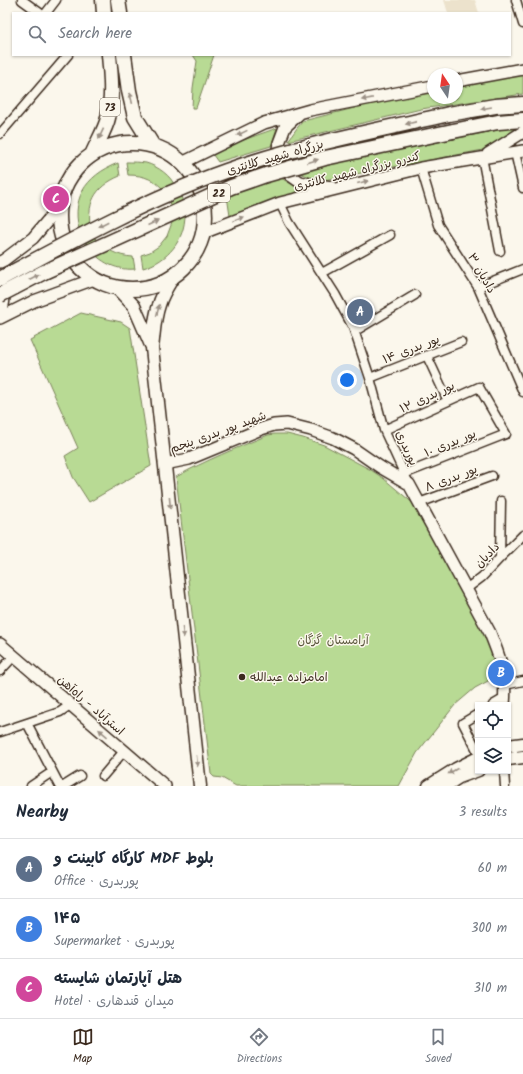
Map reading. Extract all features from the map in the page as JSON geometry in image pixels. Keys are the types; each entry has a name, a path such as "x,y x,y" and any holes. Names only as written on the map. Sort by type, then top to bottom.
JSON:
{"highway":[{"path":"103,0 104,12"},
{"path":"118,0 120,12"},
{"name":"73","path":"92,155 108,119 111,97 109,56"},
{"name":"73","path":"124,56 129,91 135,116 153,146"},
{"name":"بزرگراه شهید کلانتری","path":"0,278 104,223 171,192 260,159 323,142 449,114 495,106 523,104"},
{"name":"بزرگراه شهید کلانتری","path":"0,295 44,272 231,188 266,175 325,158 498,122 523,120"},
{"name":"22","path":"128,143 153,146 175,157 188,169 196,181 200,191 205,214 203,233 194,254 175,274 165,280 145,287 116,287 94,279 74,260 60,228 59,207 63,191 69,178 81,164 92,155 110,147 128,143"}],"main road":[{"path":"463,80 523,69"},
{"path":"182,163 264,123 310,110 427,87"},
{"path":"299,113 285,127 278,149 280,161 290,175 300,182 340,188"},
{"path":"482,158 523,132"},
{"name":"کندرو بزرگراه شهید کلانتری","path":"203,233 280,203 421,168 519,151"},
{"path":"0,262 33,238 59,207"},
{"path":"175,274 159,304 152,348 200,786"},
{"path":"0,318 34,302 94,279"},
{"path":"0,284 4,294 4,304 0,314"},
{"path":"116,287 134,306 152,348"},
{"name":"شهید پور بدری پنجم","path":"165,464 189,459 260,429 274,425 287,424 311,430 333,438 354,449 380,467 406,479"},
{"name":"پوربدری","path":"406,479 490,633 498,652 503,672 505,684 504,701"},
{"name":"استرآباد - راه‌آهن","path":"0,644 165,786"},
{"path":"511,746 523,744"},
{"path":"511,759 523,757"},
{"path":"429,786 456,769 475,760"},
{"path":"445,786 475,771"}],"street":[{"path":"22,0 39,12"},
{"path":"47,12 56,0"},
{"path":"516,0 523,24"},
{"path":"0,134 67,56"},
{"path":"519,151 523,188"},
{"path":"482,158 500,251"},
{"name":"دادیان ۳","path":"421,168 438,225 478,287 523,392"},
{"name":"پوربدری","path":"280,203 290,222 335,294 355,331 384,430 406,479"},
{"path":"322,273 390,235"},
{"path":"478,287 522,271"},
{"path":"355,331 415,295"},
{"name":"پور بدری ۱۴","path":"370,378 461,342"},
{"path":"427,356 448,401"},
{"name":"پور بدری ۱۲","path":"384,430 479,387 506,434"},
{"name":"پور بدری ۱۰","path":"406,479 506,434"},
{"name":"پور بدری ۸","path":"419,503 492,476"},
{"path":"500,558 501,501"},
{"name":"دادیان","path":"466,589 482,577 523,535"},
{"path":"0,671 14,656"},
{"path":"505,684 523,681"},
{"path":"0,732 60,712 70,705"},
{"path":"475,716 463,723 475,746"},
{"path":"27,723 60,786"},
{"path":"103,776 124,751"},
{"path":"31,786 52,772"},
{"path":"504,774 505,786"},
{"path":"64,786 80,776"}],"shaded area":[{"path":"444,0 475,0 479,12 448,12"}],"green space":[{"path":"194,56 214,56 196,108 192,108 193,88 197,61"},
{"path":"523,75 523,94 463,103 463,86"},
{"path":"427,93 427,104 455,104 421,109 288,141 303,121 386,100"},
{"path":"523,125 483,150 319,181 298,172 339,162"},
{"path":"277,128 271,146 218,162 213,155 238,142"},
{"path":"126,162 146,163 155,166 171,179 175,187 166,192 158,184 145,177 128,175"},
{"path":"118,163 120,176 111,180 98,191 91,205 91,231 81,236 77,211 83,191 89,182 97,175 106,168"},
{"path":"281,178 302,190 230,216 227,196"},
{"path":"181,195 185,214 182,232 178,241 167,255 152,265 143,268 141,255 150,252 159,246 167,236 173,220 169,201"},
{"path":"95,238 112,252 133,257 135,269 113,266 95,255 85,243"},
{"path":"81,313 121,322 130,328 151,466 89,502 73,477 65,456 78,448 30,340"},
{"name":"آرامستان گرگان","path":"287,434 324,445 371,470 383,478 415,505 488,638 500,672 475,688 455,705 417,753 399,786 236,786 222,778 214,777 211,774 176,477 222,454 268,435"}],"place":[{"name":"هتل آپارتمان شایسته","path":"56,199"},
{"name":"کارگاه کابینت و MDF بلوط","path":"360,312"},
{"name":"۱۴۵","path":"501,673"},
{"name":"امامزاده عبدالله","path":"242,677"}]}
